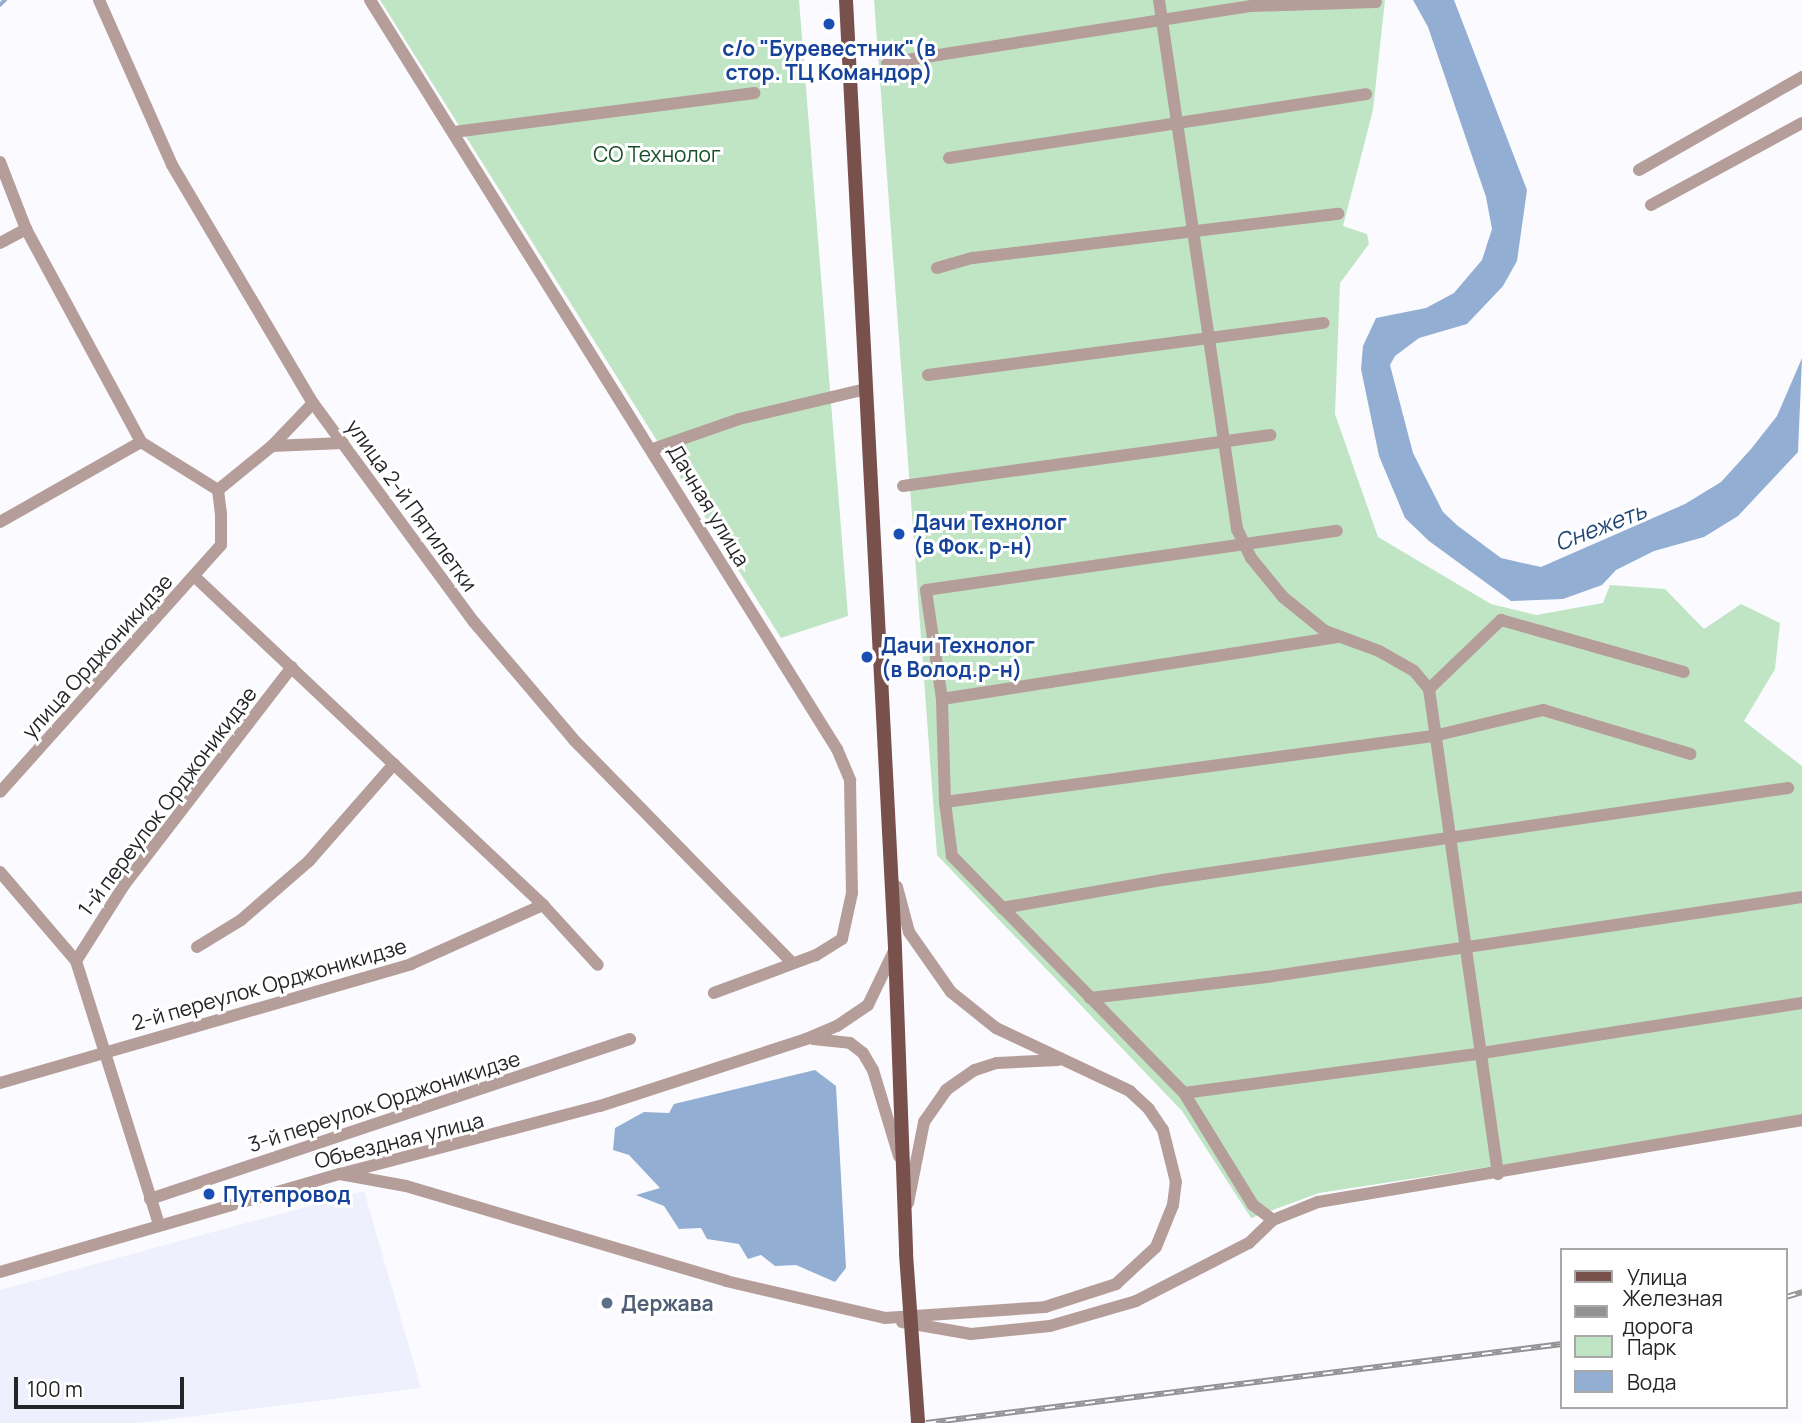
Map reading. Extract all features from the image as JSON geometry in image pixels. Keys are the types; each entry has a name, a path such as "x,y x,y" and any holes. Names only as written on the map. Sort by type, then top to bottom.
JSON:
{"main road":[{"path":"846,0 895,949 906,1254 918,1423"}],"street":[{"name":"улица 2-й Пятилетки","path":"99,0 172,165 313,403 474,622 574,740 792,963"},
{"name":"Дачная улица","path":"370,0 653,449 837,748 850,780 852,892 842,939 816,955 714,993"},
{"path":"1159,0 1191,232 1237,528 1246,547 1283,597 1325,631 1414,671 1429,689 1453,840 1498,1174"},
{"path":"887,62 1252,6 1376,2"},
{"path":"1639,170 1802,76"},
{"path":"454,132 754,93"},
{"path":"949,158 1366,94"},
{"path":"1651,205 1802,122"},
{"path":"0,162 26,229 141,442 218,490 272,446 313,403"},
{"path":"937,268 973,258 1338,214"},
{"path":"0,243 26,229"},
{"path":"928,374 1324,323"},
{"path":"653,449 738,419 866,390"},
{"path":"903,486 1224,444 1270,435"},
{"path":"0,522 141,442"},
{"path":"272,446 343,443"},
{"name":"улица Орджоникидзе","path":"0,792 221,545 218,490"},
{"path":"1273,1220 1253,1205 1184,1093 952,856 945,802 942,699 926,590 1246,547 1337,531"},
{"path":"194,576 543,905 598,965"},
{"path":"1429,689 1501,620 1684,672"},
{"path":"942,699 1342,637"},
{"name":"1-й переулок Орджоникидзе","path":"76,961 124,885 292,667"},
{"path":"945,802 1438,735 1543,710 1691,754"},
{"path":"197,947 241,920 309,861 394,764"},
{"path":"1002,908 1162,880 1453,840 1788,789"},
{"path":"885,1318 979,1314 1076,1300 1130,1275 1156,1247 1173,1205 1176,1182 1163,1130 1149,1108 1130,1091 996,1028 951,992 909,932 890,847"},
{"path":"0,872 76,961 107,1052 128,1139 159,1225"},
{"path":"1090,998 1267,977 1467,944 1802,897"},
{"name":"2-й переулок Орджоникидзе","path":"0,1083 411,964 543,905"},
{"path":"806,1039 868,1005 895,949"},
{"path":"1184,1093 1482,1054 1802,1004"},
{"name":"3-й переулок Орджоникидзе","path":"150,1199 630,1039"},
{"path":"806,1039 836,1039 863,1053 878,1082 902,1166"},
{"name":"Объездная улица","path":"0,1272 340,1174 393,1164 600,1106 806,1039"},
{"path":"905,1226 924,1122 946,1090 975,1070 997,1063 1061,1060"},
{"path":"340,1174 396,1184 726,1281 942,1332 971,1334 1050,1326 1136,1301 1249,1242 1273,1220 1318,1202 1498,1174 1802,1120"},
{"path":"393,1164 391,1176 396,1184"}],"shaded area":[{"path":"364,1191 421,1388 139,1423 0,1423 0,1290"}],"green space":[{"name":"СО Технолог","path":"380,0 799,0 848,616 781,638"},
{"path":"874,0 1385,0 1373,110 1343,226 1367,234 1369,244 1340,283 1335,414 1378,537 1491,604 1536,615 1603,603 1610,585 1665,589 1704,629 1741,604 1780,623 1775,669 1744,721 1802,766 1802,1119 1319,1193 1251,1218 1182,1111 937,855"}],"water":[{"path":"1413,0 1454,0 1527,190 1517,261 1503,286 1467,324 1419,338 1395,356 1390,365 1413,453 1443,512 1458,526 1501,558 1541,567 1685,504 1721,482 1751,449 1777,416 1802,358 1798,452 1738,516 1704,537 1654,551 1616,570 1602,585 1563,599 1511,601 1429,541 1405,518 1379,456 1361,369 1363,346 1376,318 1426,308 1454,293 1482,260 1492,229 1486,197 1428,27"},
{"path":"815,1070 836,1086 846,1268 835,1282 796,1265 775,1266 761,1255 748,1259 739,1244 707,1239 701,1228 679,1229 664,1206 636,1195 660,1188 629,1155 613,1150 615,1128 644,1112 669,1113 674,1104"}],"waterway":[{"path":"0,5 5,0"}],"railway":[{"path":"1788,1296 1802,1292"},
{"path":"926,1423 1560,1344"}],"place":[{"name":"с/о \"Буревестник\"(в стор. ТЦ Командор)","path":"829,24"},
{"name":"Дачи Технолог (в Фок. р-н)","path":"899,534"},
{"name":"Дачи Технолог (в Волод.р-н)","path":"867,657"},
{"name":"Путепровод","path":"209,1194"},
{"name":"Держава","path":"607,1303"}],"water label":[{"name":"Снежеть","path":"1600,526"}]}
